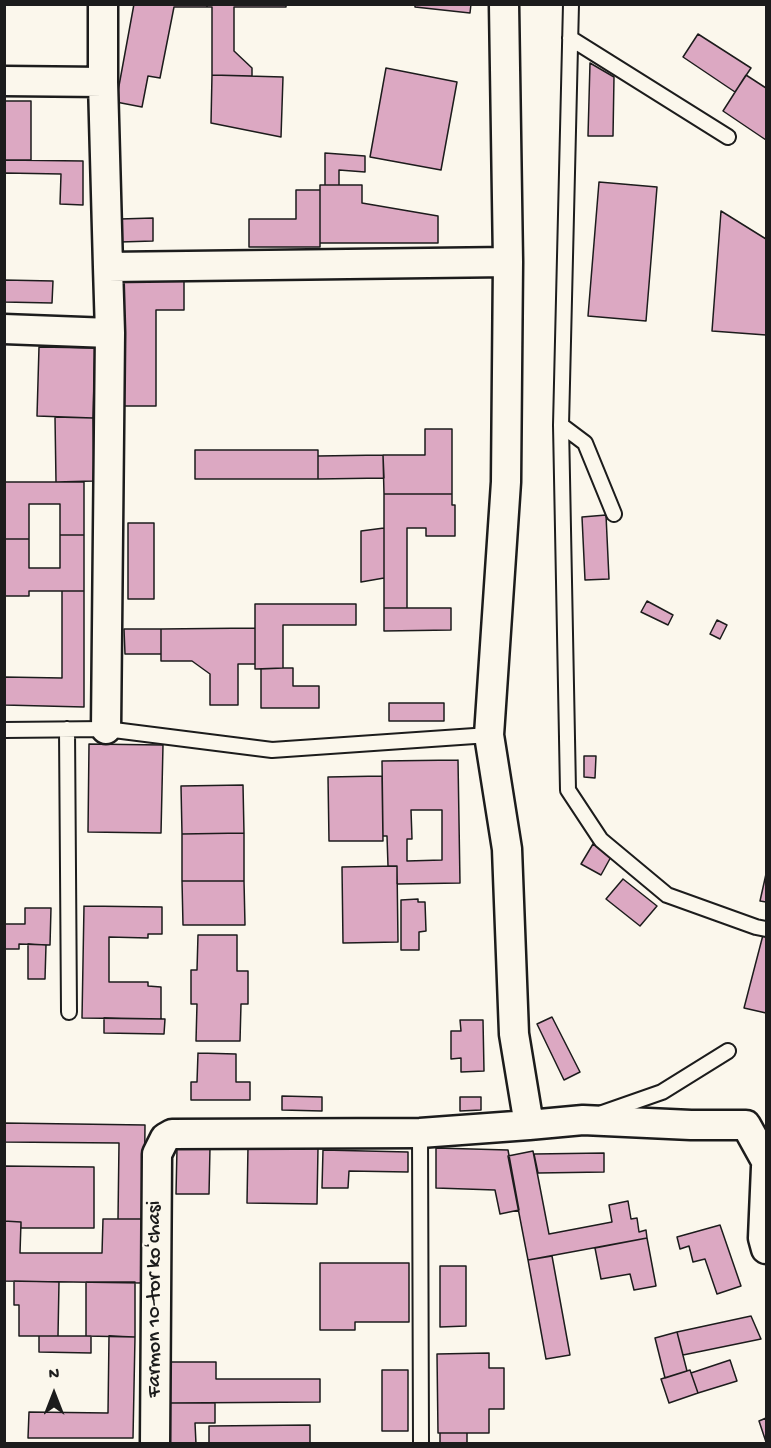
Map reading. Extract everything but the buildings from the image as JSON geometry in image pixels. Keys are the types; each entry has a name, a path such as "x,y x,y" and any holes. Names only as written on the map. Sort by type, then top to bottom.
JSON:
{"street":[{"path":"103,4 110,333 106,729"},
{"path":"504,4 508,262 506,482 489,735 507,849 514,1034 529,1125"},
{"path":"4,81 103,82"},
{"path":"108,267 508,262"},
{"path":"4,328 110,333"},
{"path":"420,1133 583,1120 756,1126 766,1161"},
{"name":"Farmon 10-tor koʻchasi","path":"155,1443 157,1154 165,1138 172,1134 420,1133"},
{"path":"766,1167 763,1238 766,1249"}],"lane":[{"path":"571,4 561,425 568,790 601,840 667,895 756,927 766,928"},
{"path":"570,38 728,137"},
{"path":"561,425 585,443 614,514"},
{"path":"4,729 106,729 272,750 489,735"},
{"path":"67,729 69,1011"},
{"path":"583,1120 662,1092 728,1052"},
{"path":"420,1133 421,1443"}]}
